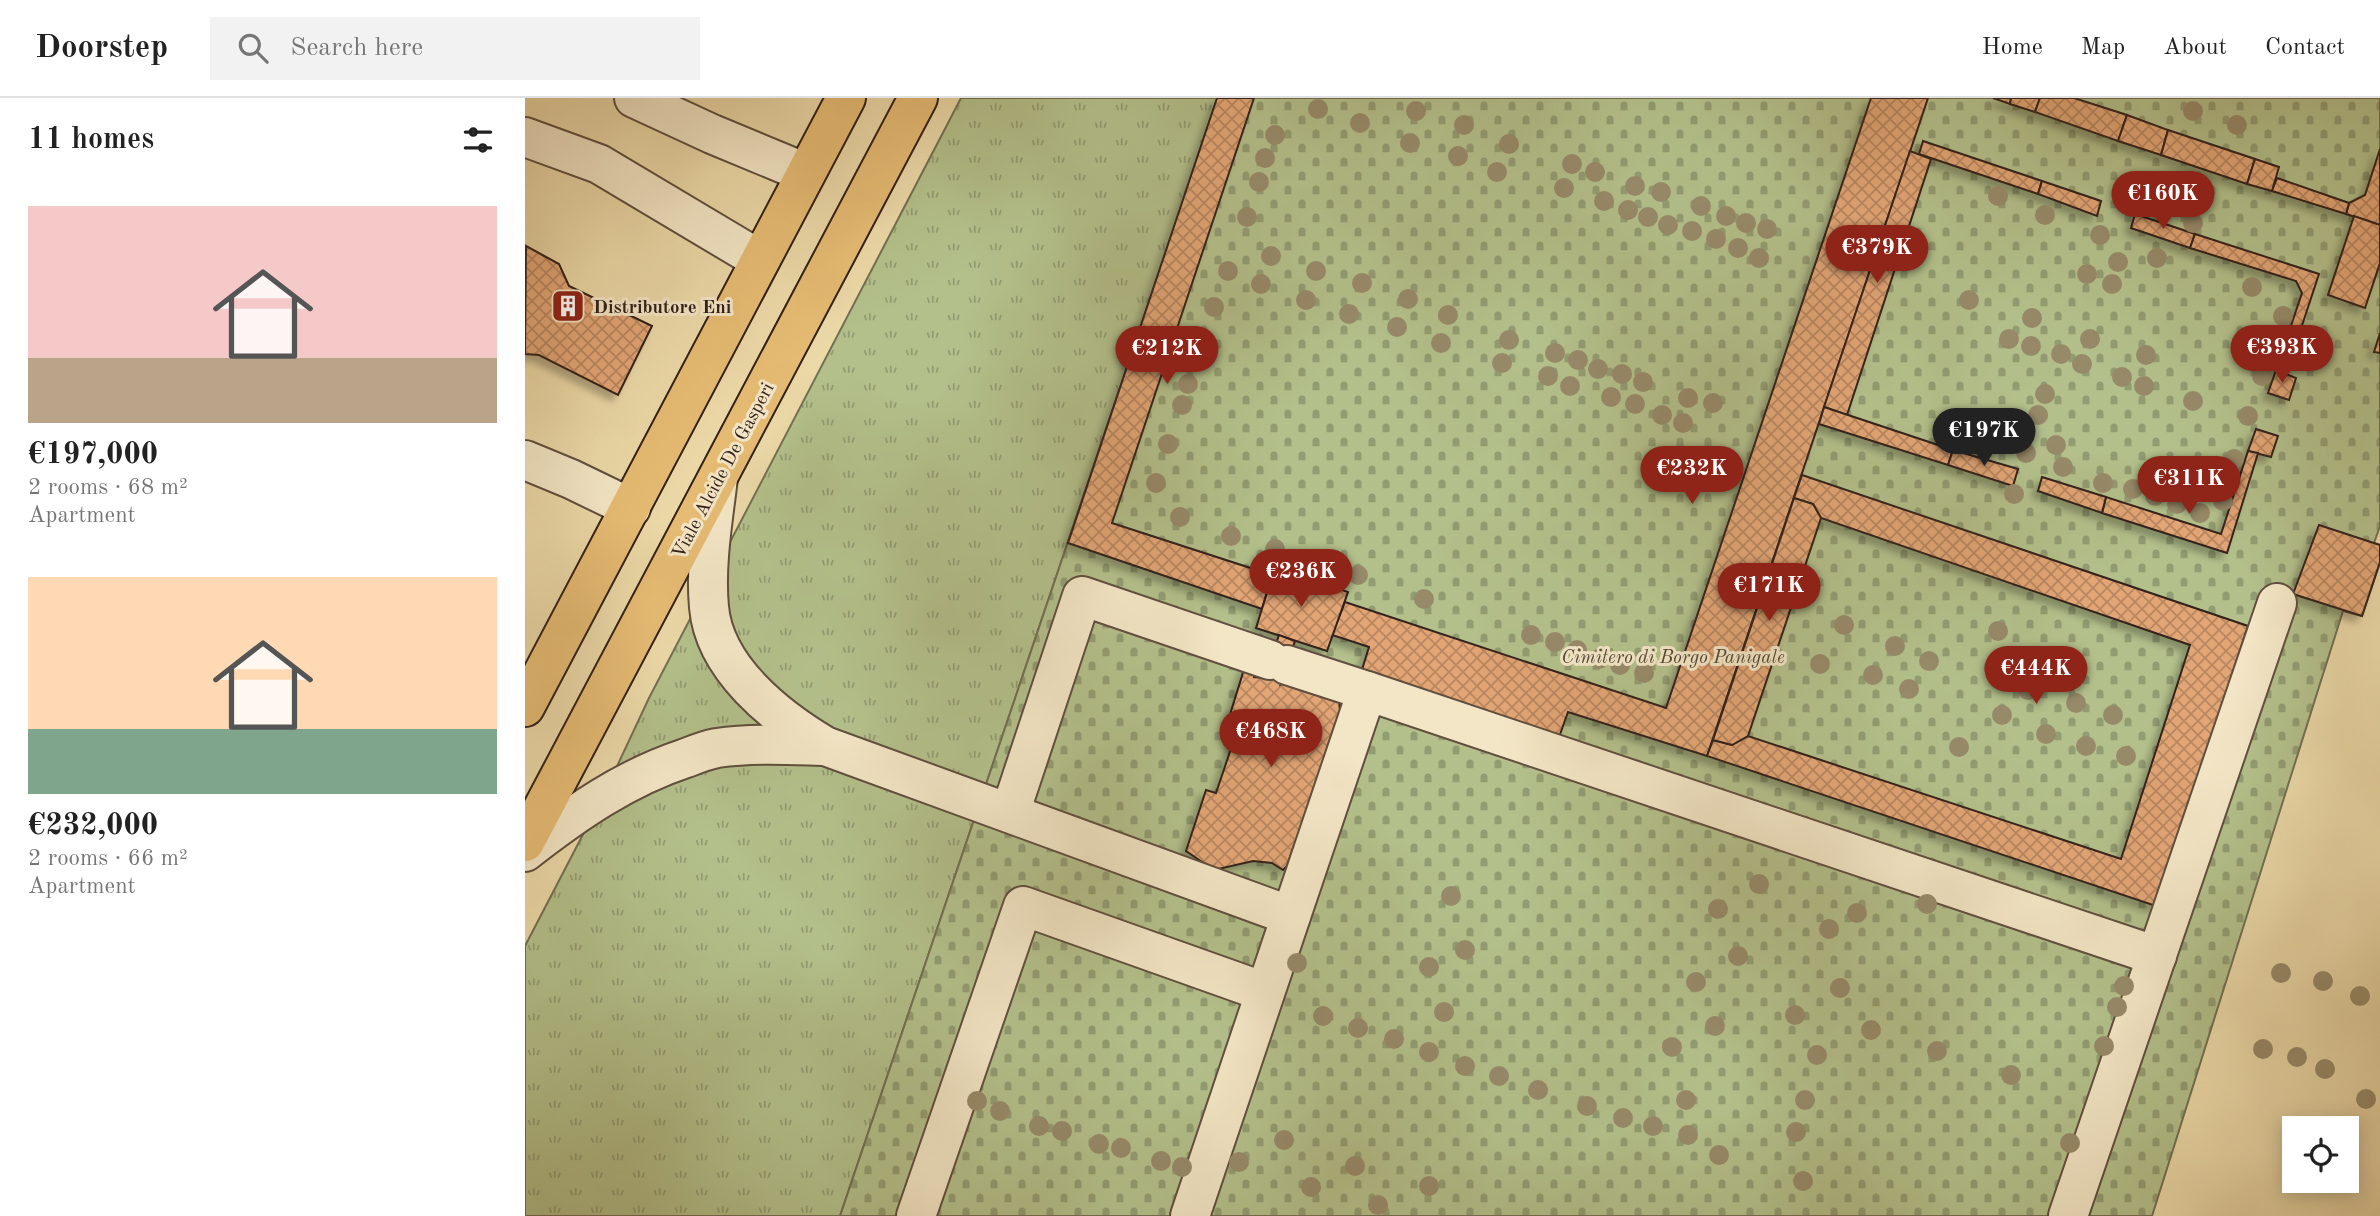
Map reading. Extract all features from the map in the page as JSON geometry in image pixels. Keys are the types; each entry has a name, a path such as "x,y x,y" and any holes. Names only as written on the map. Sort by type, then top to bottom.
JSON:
{"main road":[{"path":"525,707 846,98"},
{"name":"Viale Alcide De Gasperi","path":"525,842 918,98"}],"lane":[{"path":"638,99 712,134 806,173"},
{"path":"525,137 599,164 760,260"},
{"path":"525,460 631,508"},
{"path":"718,478 708,585 709,609 717,638 733,668 766,705 794,728 825,746 1291,916"},
{"path":"1010,813 1082,596 2157,956"},
{"path":"2069,1216 2277,603"},
{"path":"1190,1216 1367,691"},
{"path":"525,852 580,809 664,765 714,748 767,744 825,746"},
{"path":"916,1216 1023,906 1265,992"}],"green space":[{"path":"961,98 1218,98 840,1216 525,1216 525,946 604,794 649,698"},
{"name":"Cimitero di Borgo Panigale","path":"1218,98 2380,98 2380,526 2374,543 2380,545 2380,562 2362,616 2343,611 2152,1216 840,1216"}],"building":[{"path":"1217,98 1254,98 1112,523 1272,575 1262,609 1068,543"},
{"path":"1871,98 1928,98 1707,756 1568,712 1558,740 1361,673 1369,647 1332,635 1345,602 1666,708"},
{"path":"1993,98 2011,98 2010,104"},
{"path":"2011,98 2040,98 2035,112 2010,104"},
{"path":"2040,98 2074,98 2127,115 2118,141 2035,112"},
{"path":"2127,115 2168,130 2161,155 2118,141"},
{"path":"2168,130 2255,159 2247,184 2161,155"},
{"path":"1923,141 2042,181 2038,194 1919,154"},
{"path":"2380,149 2380,225 2346,214 2349,203 2365,195"},
{"path":"1910,151 1931,159 1847,415 1824,407"},
{"path":"2255,159 2279,167 2272,191 2247,184"},
{"path":"2277,178 2349,203 2346,214 2272,191"},
{"path":"2042,181 2101,201 2097,216 2038,194"},
{"path":"2135,214 2195,234 2190,248 2131,228"},
{"path":"2354,216 2380,225 2380,263 2365,308 2328,295"},
{"path":"2195,234 2319,274 2286,374 2276,370 2302,293 2296,281 2190,248"},
{"name":"Distributore Eni","path":"526,246 559,264 569,286 652,326 618,395 539,355 525,354"},
{"path":"2380,333 2380,353 2374,352"},
{"path":"2276,370 2296,378 2289,400 2268,393"},
{"path":"1824,407 1953,450 1948,465 1819,424"},
{"path":"2256,429 2278,436 2271,457 2248,451"},
{"path":"1953,450 2018,469 2013,486 1948,465"},
{"path":"2248,451 2258,453 2227,553 2102,513 2106,497 2221,534"},
{"path":"1802,475 2248,626 2156,906 1707,756 1713,740 1732,745 1748,736 2121,859 2190,645 1821,518 1813,504 1794,498"},
{"path":"2042,477 2106,497 2102,513 2038,491"},
{"path":"1794,498 1813,504 1821,518 1748,736 1732,745 1713,740"},
{"path":"2319,525 2380,545 2380,562 2362,616 2293,594"},
{"path":"1275,567 1348,592 1327,651 1256,628"},
{"path":"1279,635 1295,641 1281,684 1287,679 1338,692 1340,710 1353,717 1301,846 1294,845 1287,866 1283,870 1272,863 1253,861 1214,870 1186,851 1206,790 1216,793 1239,725 1228,721 1246,663 1255,671 1254,677 1264,678"}],"place":[{"name":"Distributore Eni","path":"568,306"}]}
